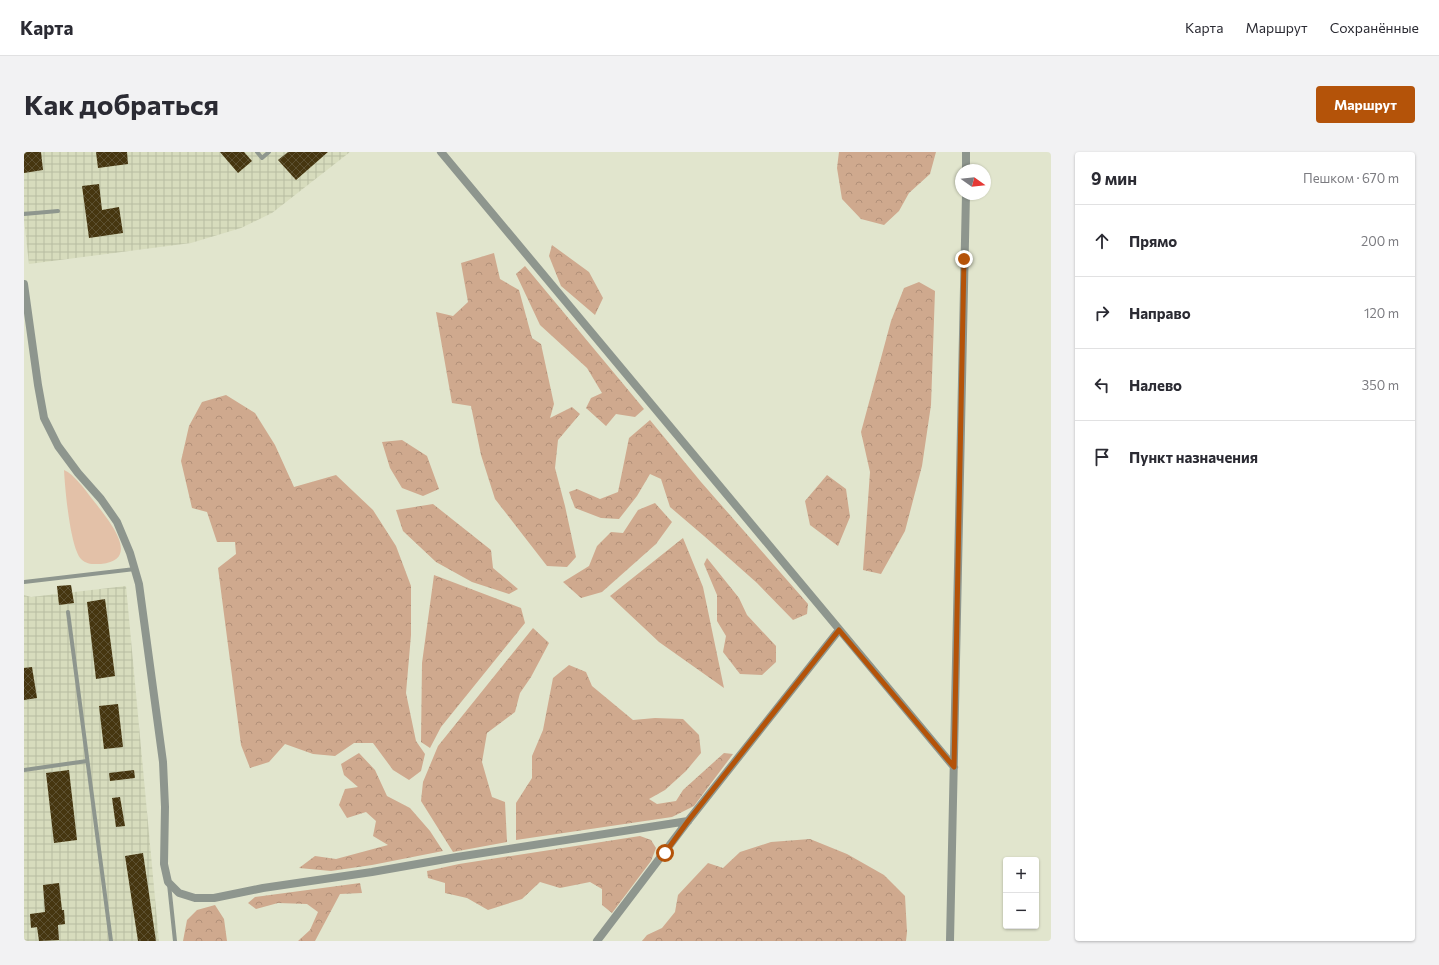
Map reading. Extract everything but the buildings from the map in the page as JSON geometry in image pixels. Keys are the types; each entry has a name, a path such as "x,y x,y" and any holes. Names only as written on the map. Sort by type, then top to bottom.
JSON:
{"street":[{"path":"441,152 954,767"},
{"path":"966,152 966,164"},
{"path":"950,941 966,200"},
{"path":"24,284 44,418 58,446 78,473 101,499 117,522 130,553 139,584 163,762 165,807 164,864 168,882 179,894 194,898 214,898 263,888 688,821"},
{"path":"597,941 688,821 839,630"}],"lane":[{"path":"257,152 262,158 270,152"},
{"path":"24,214 58,211"},
{"path":"24,582 135,569"},
{"path":"68,612 111,941"},
{"path":"24,770 88,761"},
{"path":"168,882 174,941"}],"shaded area":[{"path":"24,152 350,152 272,213 241,228 191,243 29,264 24,220"},
{"path":"64,470 80,483 113,527 121,546 120,555 114,561 101,564 88,563 81,559 77,552 71,530"},
{"path":"126,586 159,941 24,941 24,595 31,597"}],"green space":[{"path":"839,152 936,152 930,174 909,193 899,211 884,225 861,219 842,199 837,168"},
{"path":"552,245 589,272 603,298 595,315 561,286 549,256"},
{"path":"494,253 500,279 519,290 532,338 541,344 554,404 550,418 572,407 580,414 558,440 555,468 576,557 567,567 547,566 495,499 481,455 471,406 452,403 436,312 453,316 468,302 461,263"},
{"path":"525,266 644,409 635,417 616,414 606,426 586,408 591,398 602,393 587,368 540,325 516,274"},
{"path":"919,282 935,291 931,405 922,466 905,531 881,574 863,570 870,472 861,432 891,321 904,288"},
{"path":"226,395 255,413 275,445 294,487 336,475 373,510 396,546 411,586 411,635 406,693 416,741 425,754 421,771 409,780 393,770 373,743 354,743 335,756 313,754 285,744 269,762 250,768 241,745 218,568 236,554 235,542 217,542 207,512 192,508 181,461 189,426 202,402"},
{"path":"650,420 701,482 808,604 807,614 793,620 757,583 670,507 661,479 650,474 637,496 619,519 601,518 575,508 569,492 577,489 600,499 618,492 629,438"},
{"path":"402,440 427,456 439,489 423,496 402,488 390,468 382,442"},
{"path":"827,475 846,489 850,517 838,546 810,525 805,501"},
{"path":"655,503 672,522 656,544 602,592 581,598 563,582 589,566 597,546 611,532 623,533 638,510"},
{"path":"433,504 491,550 493,568 518,589 509,594 472,582 436,562 403,531 396,510"},
{"path":"683,538 703,587 724,688 659,642 610,596"},
{"path":"707,558 739,598 747,615 776,646 776,662 762,675 740,674 723,652 726,636 717,621 717,595 704,564"},
{"path":"434,575 521,608 525,623 441,727 430,748 421,742 422,663"},
{"path":"533,628 549,643 531,677 520,693 515,712 487,733 482,762 492,797 505,802 507,842 453,852 421,801 423,782 438,746"},
{"path":"569,665 586,672 592,686 633,720 655,718 683,719 699,735 701,753 686,771 665,790 649,799 657,804 676,801 683,790 724,753 733,754 694,806 672,817 516,840 516,803 532,778 532,756 543,730 553,678"},
{"path":"359,753 375,770 387,796 410,808 430,831 443,851 372,865 331,871 299,868 315,856 336,859 388,845 373,836 376,821 366,812 347,818 339,805 345,789 358,787 344,775 341,764"},
{"path":"640,836 651,840 656,848 651,861 612,913 602,905 602,889 590,882 560,888 540,882 522,899 488,910 467,898 445,893 445,883 428,878 427,871 459,864"},
{"path":"810,839 847,854 884,875 905,896 906,941 642,941 647,935 662,928 675,912 678,895 708,863 723,868 740,852 771,842"},
{"path":"360,883 362,893 340,894 315,941 298,941 310,930 318,912 307,904 278,903 256,909 248,903 255,897"},
{"path":"215,905 224,919 227,941 183,941 187,920 197,910"}],"route":[{"path":"665,853 688,821 839,630 954,767 964,259"}]}
